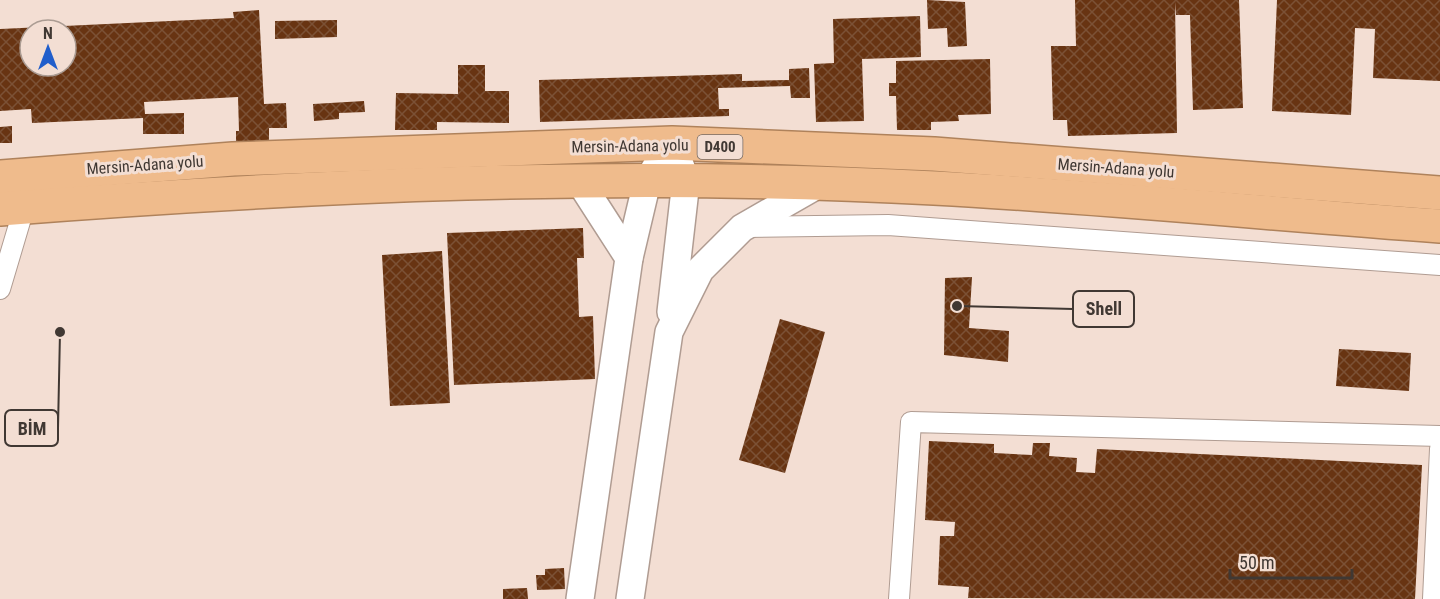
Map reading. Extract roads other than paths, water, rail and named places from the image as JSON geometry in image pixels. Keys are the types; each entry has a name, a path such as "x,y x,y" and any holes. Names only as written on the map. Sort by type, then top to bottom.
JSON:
{"highway":[{"name":"Mersin-Adana yolu","path":"0,177 233,159 672,143 934,154 1440,193"},
{"name":"Mersin-Adana yolu","path":"12,208 238,192 686,181 945,189 1440,226"}],"main road":[{"path":"630,599 669,332 686,181 672,143"},
{"path":"580,599 629,258 647,182 672,143"},
{"path":"580,182 629,258"},
{"path":"669,332 700,270 742,228 817,185"}],"street":[{"path":"0,289 12,208"},
{"path":"742,228 888,225 1440,265"},
{"path":"899,599 911,422 1440,436"},
{"path":"1433,599 1440,449"}],"place":[{"name":"Shell","path":"957,306"},
{"name":"BİM","path":"60,332"}]}
